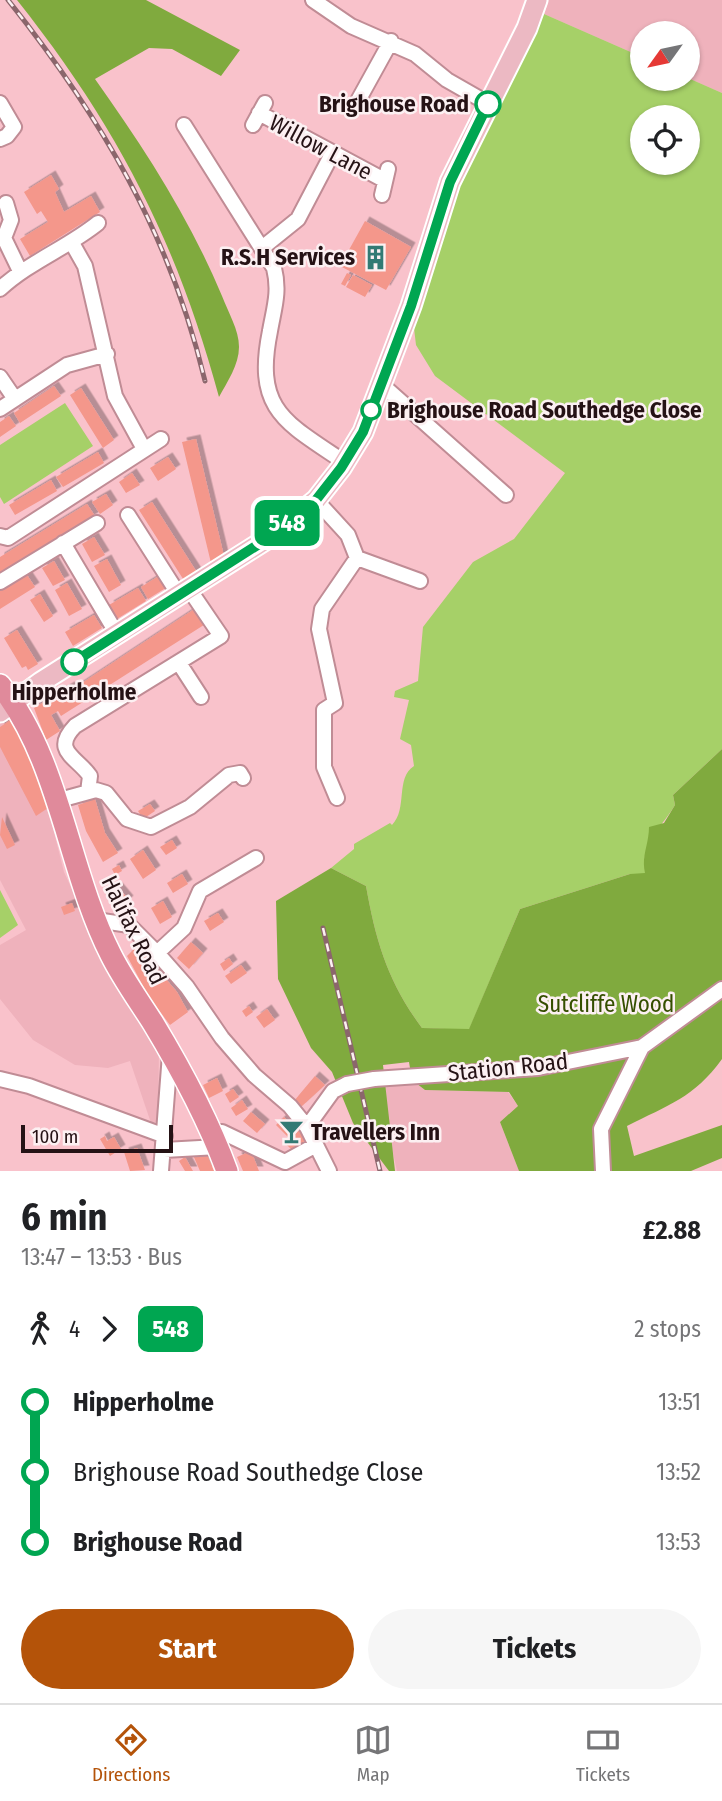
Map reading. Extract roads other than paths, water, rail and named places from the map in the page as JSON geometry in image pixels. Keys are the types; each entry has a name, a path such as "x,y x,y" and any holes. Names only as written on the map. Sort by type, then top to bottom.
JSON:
{"highway":[{"name":"Halifax Road","path":"0,685 7,707 41,754 72,857 111,955 170,1054 215,1139 227,1171"}],"main road":[{"path":"7,707 270,537 316,500 363,432 411,306 450,182 527,28 537,0"}],"street":[{"path":"313,0 351,26 391,41 415,54 447,80 488,104"},
{"path":"354,108 391,41"},
{"path":"0,103 14,127 8,136 0,139"},
{"name":"Willow Lane","path":"259,114 385,181"},
{"path":"184,125 274,268 279,287 264,360 267,388 280,414 289,424 344,462"},
{"path":"262,248 298,219 332,154"},
{"path":"6,203 11,220 4,238 20,271"},
{"path":"0,289 20,271 72,243 98,223"},
{"path":"72,243 85,266 116,396 144,449"},
{"path":"0,409 67,365 107,354"},
{"path":"0,377 15,399"},
{"path":"380,383 506,495"},
{"path":"0,537 8,538 136,458 144,449 161,439"},
{"path":"316,500 348,535 357,558 420,581"},
{"path":"88,792 90,776 82,765 70,758 65,747 66,735 75,726 221,636 184,592 128,516"},
{"path":"0,582 97,523"},
{"path":"63,543 117,634"},
{"path":"337,798 324,767 324,710 334,703 319,629 322,609 357,558"},
{"path":"178,663 201,697"},
{"path":"56,801 88,792 106,793 127,819 151,827 190,807 229,775 240,773 243,778"},
{"path":"158,953 184,928 200,891 256,858"},
{"path":"96,920 130,925 158,953 254,1075 290,1106 307,1127 329,1171"},
{"path":"603,1171 601,1129 642,1047 722,989"},
{"name":"Station Road","path":"307,1127 333,1091 347,1084 416,1074 464,1075 538,1068 642,1047"},
{"path":"161,1171 170,1054"},
{"path":"3,1076 165,1143 215,1139 222,1132 285,1161 316,1145"}],"railway":[{"path":"8,0 73,88 128,179 173,276 205,381"},
{"path":"323,928 380,1171"}],"place":[{"name":"Brighouse Road","path":"488,104"},
{"name":"R.S.H Services","path":"375,257"},
{"name":"Brighouse Road Southedge Close","path":"371,410"},
{"name":"Hipperholme","path":"74,662"},
{"name":"Travellers Inn","path":"291,1132"}],"park label":[{"name":"Sutcliffe Wood","path":"606,1004"}]}
